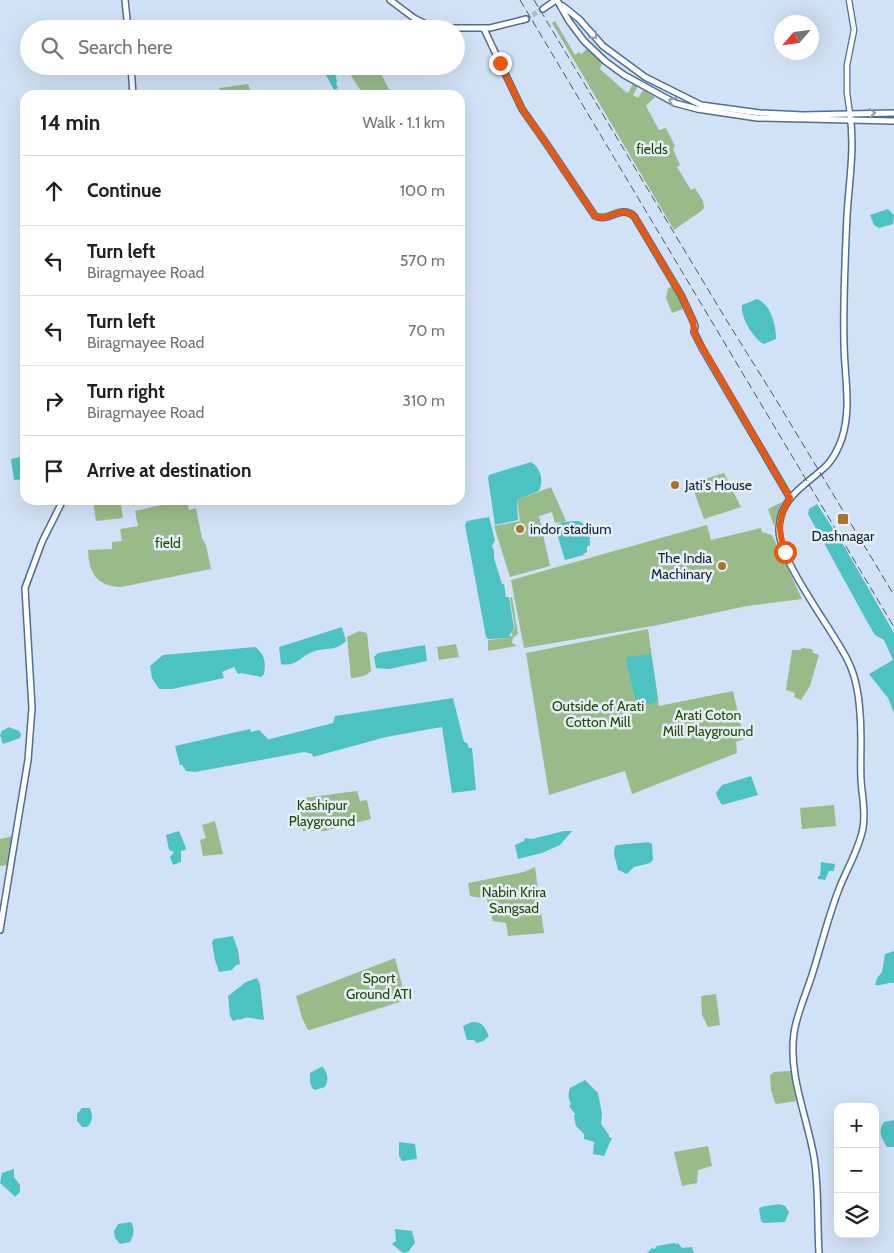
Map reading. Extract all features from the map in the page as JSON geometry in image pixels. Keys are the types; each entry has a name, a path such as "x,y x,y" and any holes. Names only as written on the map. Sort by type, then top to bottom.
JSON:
{"main road":[{"path":"126,0 127,20"},
{"path":"390,0 418,20"},
{"path":"819,1253 814,1158 797,1086 793,1042 796,1021 826,928 840,887 858,846 863,827 865,804 861,782 860,713 856,684 849,663 785,552 779,527 784,507 790,498 798,488 826,467 830,461 841,440 847,417 844,344 847,214 853,149 847,93 847,65 854,30 849,0"},
{"path":"557,1 579,34 604,61 624,75 675,103 702,110 757,118 850,117 894,113"},
{"path":"557,1 579,19 603,46 649,80 701,105 760,113 894,121"},
{"path":"543,9 557,1"},
{"path":"465,29 484,29 526,19"},
{"path":"484,29 522,109 595,216 603,218 623,211 634,216 681,295 693,321 694,332 702,348 790,498"},
{"path":"132,75 133,90"},
{"path":"0,930 28,760 32,708 25,588 42,542 61,505"}],"green space":[{"name":"fields","path":"555,21 575,55 579,52 581,54 587,49 589,50 602,63 600,69 626,92 628,93 633,84 638,86 633,95 638,98 643,90 655,97 646,106 659,130 666,128 675,146 673,149 680,165 677,167 691,190 695,188 703,201 704,208 674,230 552,23"},
{"path":"382,75 389,90 361,90 351,76"},
{"path":"248,84 250,90 220,90 219,88"},
{"path":"675,286 686,308 672,313 666,298 668,288"},
{"path":"724,473 741,507 704,519 691,483"},
{"path":"551,487 566,521 555,523 552,512 539,516 550,566 510,577 494,526 520,521 517,500"},
{"path":"782,502 774,526 768,509"},
{"path":"94,505 121,505 123,518 96,521"},
{"name":"field","path":"161,505 188,505 189,510 196,508 211,569 121,587 100,581 90,566 88,550 112,549 112,542 122,541 120,529 138,526 135,511"},
{"path":"707,525 711,540 761,528 762,532 772,535 802,599 747,606 653,626 524,648 511,580"},
{"path":"512,597 518,634 513,638 512,643 517,646 488,651 488,640 513,636 511,633 515,628 510,598"},
{"name":"Outside of Arati Cotton Mill","path":"648,629 659,706 733,691 744,739 736,742 737,753 632,794 625,771 549,795 526,653"},
{"path":"359,631 367,633 371,671 351,678 347,637"},
{"path":"456,644 459,657 439,660 437,647"},
{"path":"802,648 812,649 813,653 819,655 810,686 801,700 794,697 795,693 786,690 792,650 800,650"},
{"name":"Kashipur Playground","path":"357,791 360,801 367,800 371,819 324,831 303,831 296,799"},
{"path":"834,805 836,826 802,829 800,808"},
{"path":"215,821 223,854 203,856 200,840 206,838 202,825"},
{"path":"13,836 7,865 0,866 0,839"},
{"name":"Nabin Krira Sangsad","path":"535,867 544,933 508,936 506,923 493,921 487,899 470,896 468,883 524,872"},
{"name":"Sport Ground ATI","path":"395,958 406,1000 308,1030 302,1018 296,996"},
{"path":"716,994 720,1025 708,1027 702,1015 701,996"},
{"path":"791,1071 796,1101 777,1104 771,1090 770,1075 774,1072"},
{"path":"708,1146 712,1166 698,1170 697,1183 682,1186 674,1152"}],"shaded area":[{"path":"326,75 335,75 338,88 334,90"},
{"path":"888,209 894,215 893,224 879,228 874,225 870,215"},
{"path":"757,299 769,310 775,328 776,339 764,344 752,332 745,321 742,310 742,305"},
{"path":"20,457 20,479 14,480 11,459"},
{"path":"531,462 541,475 539,491 517,500 518,520 495,525 489,475"},
{"path":"817,504 841,541 894,633 894,713 888,698 869,674 893,660 884,640 875,635 869,625 808,514 809,509"},
{"path":"489,517 495,540 492,546 494,558 502,584 504,584 506,597 509,597 514,628 508,638 488,639 486,637 465,525 467,521"},
{"path":"579,521 585,525 588,531 590,545 587,547 587,552 584,555 565,560 556,525 562,522"},
{"path":"342,627 346,641 338,647 312,652 298,661 286,665 281,664 279,647"},
{"path":"425,645 427,661 389,669 376,668 374,657 378,653"},
{"path":"255,647 264,659 264,674 261,677 238,674 234,667 222,672 224,678 172,689 159,689 152,678 150,666 163,655"},
{"path":"651,654 658,700 652,704 637,706 626,657"},
{"path":"453,698 464,742 467,743 469,748 472,748 476,790 452,793 442,727 386,737 313,757 312,754 304,752 195,772 186,771 180,765 175,746 250,729 251,732 259,730 270,739 333,723 335,716"},
{"path":"9,727 19,731 21,734 20,738 3,744 0,735 2,731"},
{"path":"751,776 758,795 722,805 716,793 722,785"},
{"path":"179,831 186,848 181,851 181,862 173,865 170,857 174,852 169,850 166,835"},
{"path":"564,831 572,831 560,845 542,853 518,859 515,845 524,841 525,838 532,839"},
{"path":"648,842 652,844 653,860 650,863 634,867 627,874 618,870 614,854 615,846"},
{"path":"821,862 835,864 834,871 829,871 825,880 818,879"},
{"path":"233,936 240,964 236,965 232,970 219,972 212,942 214,939"},
{"path":"894,951 894,983 875,985 877,978 882,972 885,954"},
{"path":"257,978 260,984 264,1020 246,1018 233,1021 230,1016 228,996 246,982"},
{"path":"472,1022 483,1025 489,1036 477,1043 474,1040 467,1040 463,1026"},
{"path":"321,1067 326,1072 327,1082 325,1087 315,1090 311,1085 310,1073"},
{"path":"585,1080 598,1093 602,1114 601,1124 609,1137 612,1138 604,1156 593,1154 594,1142 584,1139 584,1134 576,1126 575,1114 569,1106 571,1104 569,1100 570,1088"},
{"path":"82,1108 90,1108 91,1111 91,1121 87,1127 82,1127 77,1121 77,1114"},
{"path":"894,1120 894,1147 887,1147 882,1138 882,1125 884,1122"},
{"path":"399,1142 415,1144 417,1159 402,1161 399,1156"},
{"path":"14,1169 14,1177 20,1185 20,1192 15,1197 0,1183 2,1173"},
{"path":"779,1204 785,1206 789,1212 785,1222 764,1223 761,1221 759,1209 761,1207"},
{"path":"131,1222 134,1232 130,1242 120,1244 115,1238 114,1231 118,1224"},
{"path":"395,1229 412,1231 415,1243 408,1252 403,1253 392,1244 396,1241"},
{"path":"678,1243 682,1248 692,1247 694,1253 647,1253 657,1246"}],"tunnel":[{"path":"526,19 543,9"}],"railway":[{"path":"520,0 894,627"},
{"path":"534,0 894,595"}],"place":[{"name":"Jati's House","path":"675,485"},
{"name":"Dashnagar","path":"843,519"},
{"name":"indor stadium","path":"520,529"},
{"name":"The India Machinary","path":"722,566"}],"route":[{"path":"500,63 522,109 595,216 603,218 620,211 631,213 681,295 695,326 695,335 790,498 784,507 779,527 785,552"}],"park label":[{"name":"Arati Coton Mill Playground","path":"708,724"}]}
